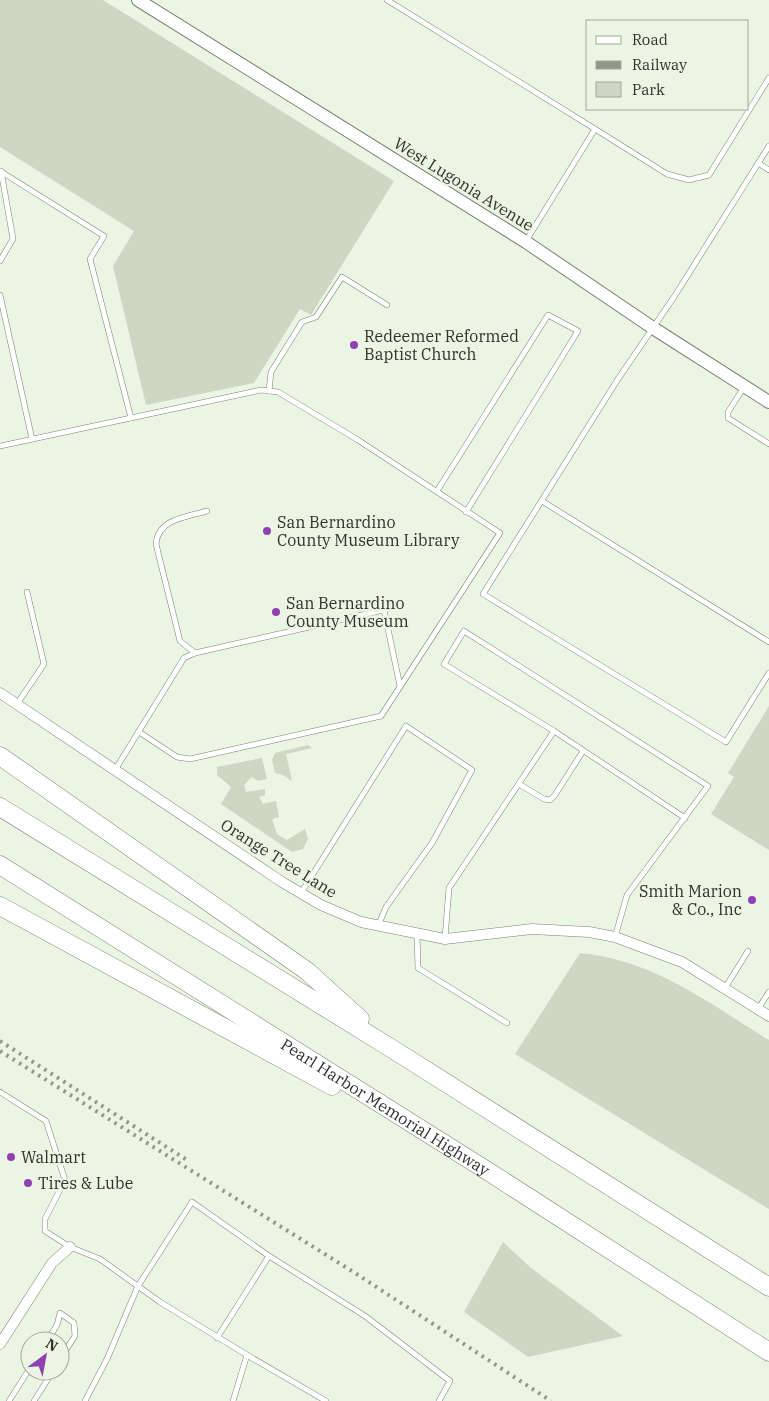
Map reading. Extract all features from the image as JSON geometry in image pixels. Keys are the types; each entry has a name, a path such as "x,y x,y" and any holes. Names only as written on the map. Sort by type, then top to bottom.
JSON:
{"highway":[{"path":"0,756 307,971 394,1050"},
{"path":"0,807 394,1050 769,1287"},
{"name":"Pearl Harbor Memorial Highway","path":"0,865 486,1170 769,1352"},
{"path":"0,906 486,1170"}],"street":[{"name":"West Lugonia Avenue","path":"138,0 526,242 653,328 769,402"},
{"name":"Orange Tree Lane","path":"0,693 320,905 378,926 445,939 532,929 589,932 615,937 682,962 769,1016"},
{"path":"0,1344 52,1263 70,1248"}],"lane":[{"path":"387,0 667,174 689,180 709,175 769,78"},
{"path":"526,242 595,130"},
{"path":"769,146 483,594 726,742 769,673"},
{"path":"758,163 769,170"},
{"path":"0,171 13,239 0,261"},
{"path":"0,171 104,236 90,259 131,418"},
{"path":"269,391 271,372 302,322 316,317 342,277 387,305"},
{"path":"0,295 32,439"},
{"path":"437,492 548,315 578,331 466,512"},
{"path":"744,387 728,412 728,418 769,444"},
{"path":"0,446 261,390 278,392 500,533 381,716 190,759 177,757 139,732"},
{"path":"542,501 769,642"},
{"path":"194,653 180,641 156,544 157,534 162,526 207,511"},
{"path":"17,704 44,664 26,592"},
{"path":"115,770 184,658 194,653 384,610 400,686"},
{"path":"615,937 627,895 708,786 464,631 444,664 554,731 684,818"},
{"path":"301,894 406,726 472,770 432,843 386,907 378,926"},
{"path":"445,939 449,888 554,731"},
{"path":"518,784 544,799 550,800 583,751"},
{"path":"418,934 418,968 507,1023"},
{"path":"725,988 748,951"},
{"path":"758,1009 769,992"},
{"path":"0,1092 46,1121 65,1180 45,1219 45,1231 70,1248 100,1259 216,1338 326,1401"},
{"path":"85,1401 107,1359 138,1286 192,1202 269,1256 365,1316 450,1381 439,1401"},
{"path":"216,1338 269,1256"},
{"path":"53,1331 60,1313 74,1324 75,1336 70,1344"},
{"path":"233,1401 247,1355"},
{"path":"10,1401 22,1381"},
{"path":"34,1401 47,1381"}],"green space":[{"path":"0,0 103,0 394,181 311,315 300,309 254,383 146,405 113,266 134,231 0,147"},
{"path":"769,706 769,850 711,814 734,777 728,773"},
{"path":"308,745 312,748 286,754 292,781 283,775 275,773 272,760 275,753"},
{"path":"262,758 267,779 258,781 252,777 244,785 246,792 265,789 265,795 259,797 263,804 276,801 279,817 272,819 277,834 287,840 305,829 308,839 303,849 292,852 221,804 231,787 217,775 217,767"},
{"path":"580,953 607,957 632,964 656,974 679,985 769,1040 769,1209 515,1054"},
{"path":"503,1242 531,1268 623,1336 528,1357 464,1312"}],"railway":[{"path":"0,1041 187,1160"},
{"path":"0,1051 355,1273 551,1401"}],"place":[{"name":"Redeemer Reformed Baptist Church","path":"354,345"},
{"name":"San Bernardino County Museum Library","path":"267,531"},
{"name":"San Bernardino County Museum","path":"276,612"},
{"name":"Smith Marion & Co., Inc","path":"752,900"},
{"name":"Walmart","path":"11,1157"},
{"name":"Tires & Lube","path":"28,1183"}]}
